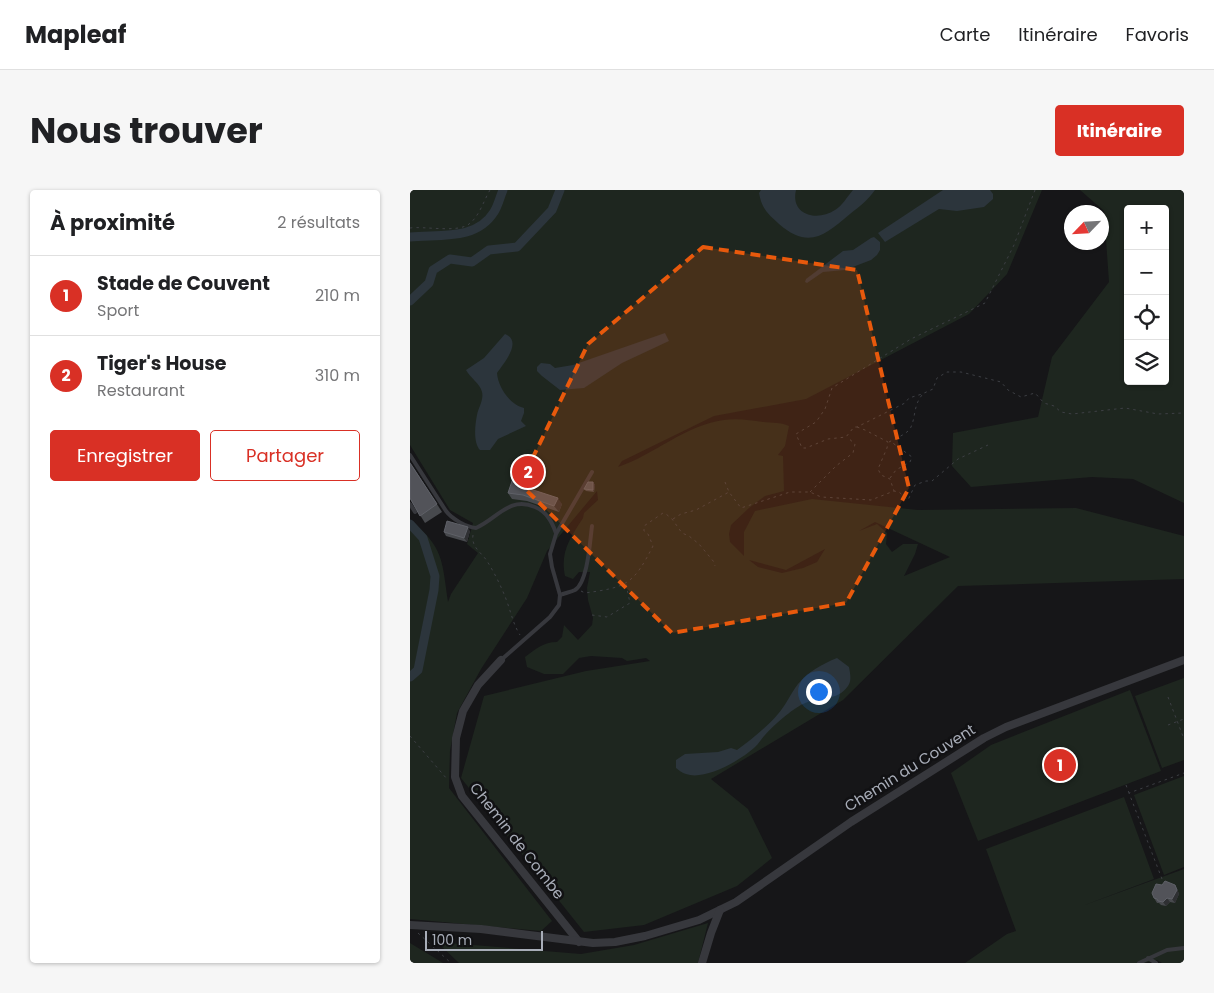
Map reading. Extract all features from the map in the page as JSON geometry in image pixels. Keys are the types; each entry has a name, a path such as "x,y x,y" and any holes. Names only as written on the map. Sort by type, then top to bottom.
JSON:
{"street":[{"name":"Chemin de Combe","path":"501,660 478,684 463,711 456,738 454,777 462,796 579,942"},
{"name":"Chemin du Couvent","path":"413,928 481,929 594,944 645,936 699,920 736,902 851,822 984,738 1006,727 1184,660"},
{"path":"702,963 720,910"}],"lane":[{"path":"411,458 449,514 472,527 476,528 508,507 520,504 530,505 543,511 552,523 556,534"},
{"path":"592,472 556,534 550,554 560,594 576,590 581,584 586,566 592,526"},
{"path":"410,504 416,512"},
{"name":"Chemin de Combe","path":"501,660 550,617 559,605 560,594"},
{"path":"1139,963 1167,950 1184,948"},
{"path":"1148,958 1156,963"}],"path":[{"path":"410,228 462,228 470,224 476,216 490,190"},
{"path":"1035,190 1014,245 985,303 911,339 832,388 816,422 796,434 802,448 828,439 846,436 854,427 905,403 909,398 933,388 937,378 947,372 960,372 1001,382 1008,390 1021,397 1035,394 1044,403 1054,406 1061,412 1072,414 1125,408 1158,414 1184,413"},
{"path":"894,491 890,479 881,474 878,469 889,442 904,434 910,428 916,402 922,394"},
{"path":"857,427 889,442 912,456 910,462 896,470 890,479"},
{"path":"810,492 836,466 853,453 855,444 846,436"},
{"path":"725,482 729,492 741,508 790,492 810,492 821,497 871,500 894,491 899,492 908,500 915,485 932,481 958,460 988,444"},
{"path":"672,519 681,514 696,510 729,492"},
{"path":"576,590 585,593 620,587 632,580 650,554 653,546 650,538 644,531 644,526 663,513 672,519 682,533 699,544 714,562 715,566"},
{"path":"476,528 472,536 474,545 486,560 507,600 514,626 523,640"},
{"path":"592,615 607,617 630,603 626,584"},
{"path":"1168,697 1184,739"},
{"path":"1168,725 1184,719"},
{"path":"410,736 449,781"},
{"path":"1129,793 1184,773"},
{"path":"1126,784 1162,879"},
{"path":"413,928 451,963"}],"highlighted area":[{"path":"703,247 857,270 909,488 846,603 672,633 520,484 588,344"}],"shaded area":[{"path":"410,190 1042,190 1007,274 969,314 806,399 714,416 622,461 618,467 683,434 710,423 739,419 783,424 789,426 785,446 778,455 783,456 784,491 765,496 731,525 730,542 744,556 744,532 755,511 812,499 918,510 1076,508 1184,536 1184,579 958,586 843,700 711,779 748,809 772,858 737,886 644,925 584,932 461,778 484,696 586,671 650,661 646,658 627,661 622,658 591,656 579,658 563,674 544,674 527,667 525,657 544,645 557,642 562,637 564,625 578,640 592,625 593,618 587,588 590,572 579,572 573,579 565,576 564,560 567,546 584,513 598,500 597,491 547,551 527,598 481,669 457,713 450,751 449,788 552,921 541,931 410,919 410,520 429,538 440,556 448,602 451,594 478,553 467,544 473,523 450,510 410,445","holes":["875,522 950,557 904,576 918,544 903,544 892,552 886,544 887,533 877,524 859,531","825,549 817,562 803,568 782,573 758,567 749,560 786,570"]},
{"path":"761,190 796,190 795,199 797,205 806,214 813,216 828,214 835,210 853,190 875,190 863,203 833,228 816,237 808,238 790,232 771,217 762,203 759,193"},
{"path":"943,190 990,190 993,194 993,199 984,207 957,211 939,209 885,242 878,233"},
{"path":"1080,190 1184,190 1184,503 1133,479 1092,477 971,487 952,466 953,433 1038,417 1052,357 1109,282 1107,250 1109,250 1109,205 1097,205"},
{"path":"874,237 880,242 880,250 871,260 845,270 823,272 807,283 805,282 806,279 843,251 853,250"},
{"path":"665,333 669,341 622,363 584,388 560,390 537,371 537,367 541,363 550,364 555,368 573,365"},
{"path":"505,334 510,337 512,347 497,373 498,378 506,395 514,403 524,408 521,421 526,426 498,439 490,450 480,450 476,443 475,428 482,392 466,370 484,358"},
{"path":"837,658 849,667 850,681 844,691 833,697 799,706 778,723 749,752 722,768 703,775 694,775 685,774 676,768 676,760 685,754 718,752 731,748 737,750 774,719 798,684 806,676"},
{"path":"1184,678 1184,760 1162,768 1135,696"},
{"path":"1130,690 1161,771 978,841 951,773 991,745"},
{"path":"1184,776 1184,867 1164,875 1134,795"},
{"path":"1124,797 1154,879 1082,906 1184,869 1184,963 1162,963 1157,960 1144,963 965,963 1007,934 1016,931 986,849"},
{"path":"708,923 698,963 459,963 437,942 581,954 634,945"},
{"path":"410,943 443,963 410,963"}],"building":[{"path":"520,457 533,461 524,487 558,498 554,506 523,495 508,493"},
{"path":"410,463 437,504 420,516 410,498"},
{"path":"588,482 593,482 593,490 584,489"},
{"path":"447,521 468,527 464,538 444,532"},
{"path":"1165,881 1175,885 1177,890 1172,899 1167,898 1163,902 1158,901 1152,893 1156,884 1162,885"}],"waterway":[{"path":"410,237 456,234 477,228 494,212 503,190"},
{"path":"410,301 429,283 433,270 450,259 472,262 489,250 517,247 552,210 560,190"},
{"path":"410,524 423,538 435,576 434,590 418,670 410,677"}],"place":[{"name":"Tiger's House","path":"528,472"},
{"name":"Stade de Couvent","path":"1060,765"}]}
